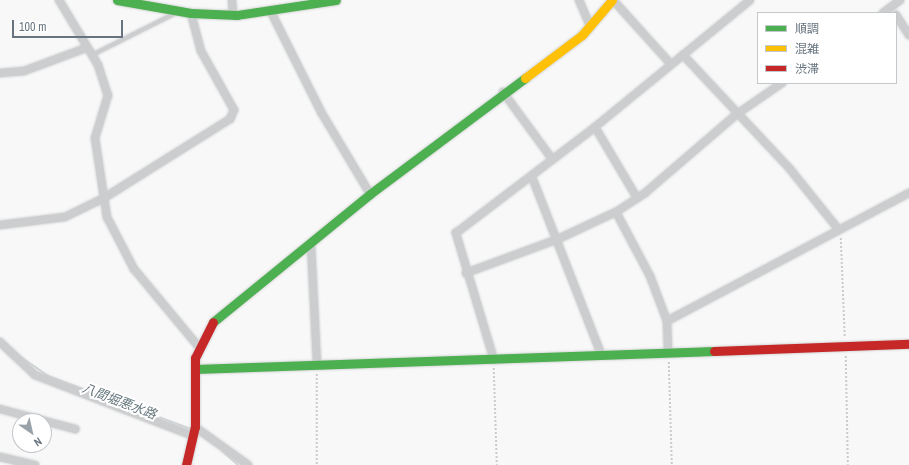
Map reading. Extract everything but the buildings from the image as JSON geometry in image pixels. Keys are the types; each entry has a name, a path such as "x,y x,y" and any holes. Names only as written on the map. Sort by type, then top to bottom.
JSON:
{"street":[{"path":"59,0 86,48 92,55 108,95 95,138 107,218 134,269 198,346"},
{"path":"117,0 191,13 233,14 271,12 336,0"},
{"path":"232,0 233,14"},
{"path":"579,0 590,26"},
{"path":"186,465 194,432 195,369 198,346 215,317 311,245 370,194 590,26 612,0 670,64"},
{"path":"494,360 466,273 456,233 532,177 552,159 595,127 750,0"},
{"path":"894,12 900,0"},
{"path":"271,12 321,112 370,194"},
{"path":"0,225 65,217 104,198 230,119 234,110 201,51 191,13"},
{"path":"897,17 909,35"},
{"path":"0,73 24,70 86,48"},
{"path":"683,55 796,176 839,230"},
{"path":"466,273 558,239 616,212 637,198 737,114 781,84"},
{"path":"503,92 552,159"},
{"path":"595,127 637,198"},
{"path":"532,177 558,239 601,354"},
{"path":"668,321 909,193"},
{"path":"616,212 650,276 668,321 668,352"},
{"path":"311,245 317,364"},
{"path":"0,342 35,375 194,432 248,465"},
{"path":"195,369 317,364 494,360 601,354 909,344"},
{"path":"0,409 75,429"},
{"path":"0,457 35,465"}],"lane":[{"path":"92,55 180,11"}],"path":[{"path":"839,230 846,347 848,465"},
{"path":"668,352 672,465"},
{"path":"494,360 497,465"},
{"path":"317,364 317,465"}],"waterway":[{"name":"八間堀悪水路","path":"21,357 48,376 191,429"},
{"name":"八間堀悪水路","path":"222,451 238,465"}],"traffic: fast":[{"path":"117,0 191,13 237,15 336,0"},
{"path":"213,322 370,194 525,78"},
{"path":"195,369 714,351"}],"traffic: slow":[{"path":"525,78 582,35 612,0"}],"traffic: jam":[{"path":"186,465 195,427 195,358 213,322"},
{"path":"714,351 909,344"}]}
